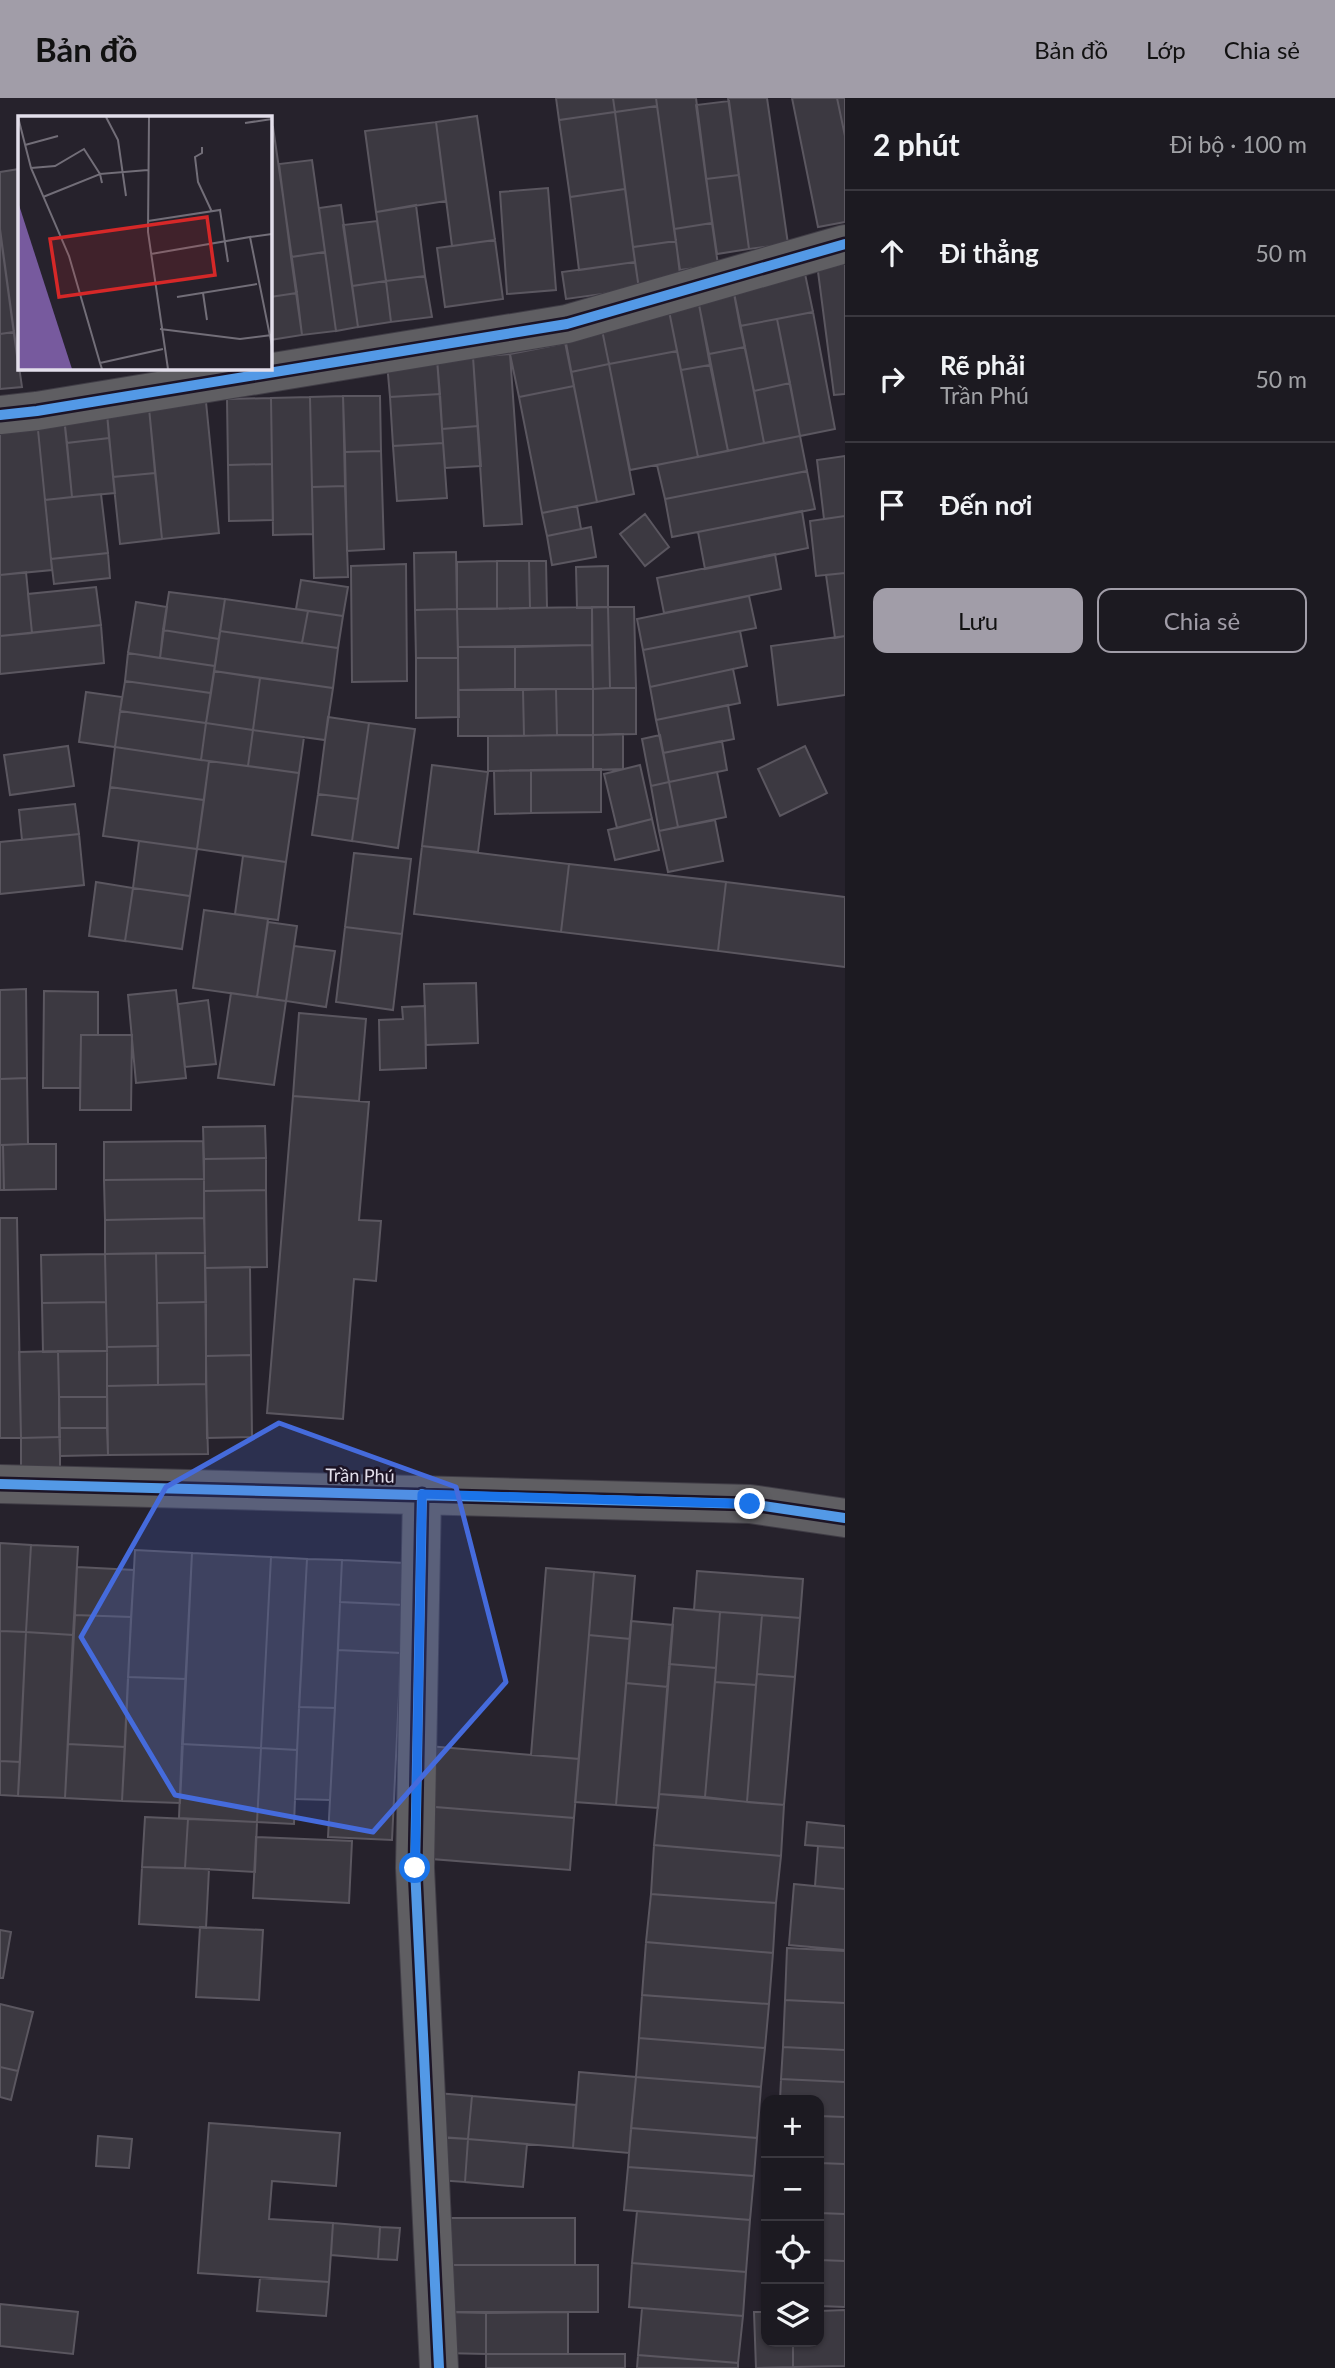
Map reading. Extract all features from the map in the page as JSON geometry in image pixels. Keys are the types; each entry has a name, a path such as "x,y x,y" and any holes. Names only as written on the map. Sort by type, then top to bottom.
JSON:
{"street":[{"path":"0,415 567,324 845,244"},
{"name":"Trần Phú","path":"0,1484 750,1504 845,1518"},
{"path":"422,1494 415,1868 439,2368"}],"highlighted area":[{"path":"279,1423 456,1487 506,1682 373,1832 175,1795 81,1637 166,1487"}],"building":[{"path":"556,98 613,98 615,112 559,120"},
{"path":"613,98 656,98 657,106 615,112"},
{"path":"656,98 696,98 712,223 674,229"},
{"path":"728,98 767,98 788,244 749,249"},
{"path":"792,98 837,98 845,136 845,222 818,227"},
{"path":"837,98 845,98 845,136"},
{"path":"729,101 739,175 706,179 696,105"},
{"path":"657,106 676,241 633,247 615,112"},
{"path":"615,112 625,189 570,197 559,120"},
{"path":"477,116 495,240 452,246 436,122"},
{"path":"436,122 446,201 376,212 365,131"},
{"path":"273,127 297,293 271,297"},
{"path":"312,160 325,252 291,257 279,164"},
{"path":"18,169 18,364 0,231 0,172"},
{"path":"739,175 749,249 717,254 706,179"},
{"path":"548,188 556,290 507,294 500,192"},
{"path":"625,189 635,262 579,270 570,197"},
{"path":"341,205 358,327 336,331 319,208"},
{"path":"416,205 425,276 386,281 376,212"},
{"path":"377,221 386,281 352,286 343,225"},
{"path":"712,223 718,265 680,270 674,229"},
{"path":"0,229 14,332 0,334"},
{"path":"495,240 503,299 445,307 437,248"},
{"path":"676,241 681,283 639,289 633,247"},
{"path":"325,252 336,331 302,335 291,257"},
{"path":"845,260 845,394 834,395 817,264"},
{"path":"635,262 639,289 566,299 562,272"},
{"path":"804,269 813,312 740,326 732,283"},
{"path":"425,276 432,317 391,322 386,281"},
{"path":"386,281 391,322 358,327 352,286"},
{"path":"732,283 745,347 709,354 696,290"},
{"path":"297,293 302,335 271,340 271,297"},
{"path":"698,299 710,365 681,370 668,306"},
{"path":"668,306 677,351 609,364 600,320"},
{"path":"813,312 835,429 800,436 777,319"},
{"path":"777,319 790,383 754,391 740,326"},
{"path":"600,320 609,364 571,372 562,327"},
{"path":"14,332 22,387 0,389 0,334"},
{"path":"566,343 574,386 519,397 510,354"},
{"path":"745,347 764,443 728,451 709,354"},
{"path":"677,351 698,457 630,470 609,364"},
{"path":"510,354 522,524 484,526 473,357"},
{"path":"473,357 478,426 442,429 437,359"},
{"path":"437,359 440,394 390,397 387,363"},
{"path":"609,364 634,494 597,502 571,372"},
{"path":"710,365 728,451 698,457 681,370"},
{"path":"790,383 800,436 764,443 754,391"},
{"path":"574,386 597,502 542,513 519,397"},
{"path":"440,394 443,443 393,446 390,397"},
{"path":"343,396 380,396 381,451 345,452"},
{"path":"343,396 345,486 312,487 310,397"},
{"path":"310,397 313,534 273,535 271,398"},
{"path":"271,398 272,464 228,465 227,399"},
{"path":"206,402 219,533 162,539 149,408"},
{"path":"149,408 155,473 113,477 107,413"},
{"path":"107,413 109,438 67,443 64,417"},
{"path":"64,417 72,497 45,500 37,420"},
{"path":"37,420 52,570 0,575 0,424"},
{"path":"478,426 481,466 445,468 442,429"},
{"path":"800,436 807,471 665,499 657,465"},
{"path":"109,438 115,493 72,497 67,443"},
{"path":"443,443 447,498 397,501 393,446"},
{"path":"381,451 384,549 347,551 345,452"},
{"path":"845,456 845,516 824,519 817,460"},
{"path":"272,464 273,520 229,521 228,465"},
{"path":"807,471 815,509 672,537 665,499"},
{"path":"155,473 162,539 120,544 113,477"},
{"path":"345,486 348,577 314,578 312,487"},
{"path":"101,494 108,553 51,559 45,500"},
{"path":"577,506 581,529 547,536 542,513"},
{"path":"802,511 808,548 705,569 698,532"},
{"path":"645,514 669,547 645,566 620,534"},
{"path":"845,516 845,573 816,576 810,521"},
{"path":"591,527 596,557 552,565 547,536"},
{"path":"456,552 457,609 415,610 414,553"},
{"path":"108,553 110,578 54,584 51,559"},
{"path":"775,554 781,589 664,613 657,578"},
{"path":"497,561 529,561 530,608 497,609"},
{"path":"497,561 497,609 457,609 457,562"},
{"path":"529,561 546,561 547,608 530,608"},
{"path":"406,564 407,681 352,682 351,566"},
{"path":"608,566 608,607 577,608 576,567"},
{"path":"26,572 32,633 0,636 0,575"},
{"path":"845,573 845,636 835,638 826,575"},
{"path":"301,580 348,587 343,616 296,609"},
{"path":"96,587 101,625 32,633 28,594"},
{"path":"169,592 225,599 219,639 163,630"},
{"path":"749,596 756,628 643,650 637,619"},
{"path":"225,599 308,611 302,643 220,631"},
{"path":"136,602 167,607 160,658 128,653"},
{"path":"592,607 592,645 458,647 457,609"},
{"path":"592,607 608,607 610,688 593,689"},
{"path":"608,607 634,607 636,688 610,688"},
{"path":"457,609 458,658 416,658 415,610"},
{"path":"308,611 343,616 338,648 302,643"},
{"path":"101,625 104,663 0,674 0,636"},
{"path":"163,630 219,639 215,666 160,658"},
{"path":"220,631 338,648 333,688 214,671"},
{"path":"740,631 747,666 650,687 643,650"},
{"path":"845,636 845,695 778,705 771,646"},
{"path":"592,645 593,689 515,689 515,647"},
{"path":"458,647 515,647 515,689 458,690"},
{"path":"128,653 215,666 211,693 125,681"},
{"path":"416,658 458,658 459,717 416,718"},
{"path":"733,669 740,703 656,720 650,687"},
{"path":"214,671 260,678 253,730 206,723"},
{"path":"260,678 333,688 325,740 253,730"},
{"path":"125,681 211,693 206,723 120,711"},
{"path":"636,688 636,734 593,735 593,689"},
{"path":"556,689 557,735 524,736 523,690"},
{"path":"556,689 593,689 593,735 557,735"},
{"path":"458,690 523,690 524,736 458,736"},
{"path":"86,692 122,697 115,747 79,742"},
{"path":"728,705 734,739 663,753 656,720"},
{"path":"120,711 206,723 201,760 115,747"},
{"path":"328,717 369,723 358,799 318,794"},
{"path":"206,723 253,730 248,766 201,760"},
{"path":"369,723 415,729 398,848 352,841"},
{"path":"253,730 304,737 299,773 248,766"},
{"path":"623,734 623,769 593,770 593,735"},
{"path":"593,735 593,770 488,771 488,736"},
{"path":"660,735 669,782 651,786 642,739"},
{"path":"722,741 727,770 669,782 663,753"},
{"path":"68,746 74,786 10,795 4,755"},
{"path":"805,746 827,793 780,816 758,769"},
{"path":"115,747 209,761 204,800 110,787"},
{"path":"209,761 299,773 286,862 197,849"},
{"path":"432,765 488,772 478,852 422,846"},
{"path":"640,765 652,819 617,828 604,774"},
{"path":"601,769 601,812 531,813 531,770"},
{"path":"531,770 531,813 495,814 494,771"},
{"path":"717,772 726,817 678,827 669,782"},
{"path":"669,782 678,827 659,831 651,786"},
{"path":"110,787 204,800 197,849 103,836"},
{"path":"318,794 358,799 352,841 312,835"},
{"path":"75,804 79,834 22,840 19,810"},
{"path":"652,819 659,850 615,860 608,830"},
{"path":"715,820 723,861 668,872 659,831"},
{"path":"79,834 84,885 0,894 0,842"},
{"path":"139,841 197,849 190,896 133,888"},
{"path":"422,846 569,864 561,932 414,914"},
{"path":"354,853 411,859 402,934 345,927"},
{"path":"243,856 286,862 278,920 235,914"},
{"path":"569,864 726,882 718,951 561,932"},
{"path":"96,882 133,888 125,941 89,936"},
{"path":"726,882 845,897 845,967 718,951"},
{"path":"133,888 190,896 182,949 125,941"},
{"path":"204,910 268,919 257,997 193,988"},
{"path":"268,922 297,926 286,1001 257,997"},
{"path":"345,927 402,934 393,1010 336,1002"},
{"path":"294,946 335,951 326,1007 286,1001"},
{"path":"476,983 478,1043 426,1045 424,984"},
{"path":"26,989 27,1078 0,1079 0,990"},
{"path":"176,990 186,1078 136,1083 128,995"},
{"path":"44,991 98,992 98,1035 81,1035 80,1088 43,1088"},
{"path":"231,993 286,1001 274,1085 218,1078"},
{"path":"208,1000 216,1064 185,1067 178,1004"},
{"path":"425,1006 426,1068 380,1070 379,1020 403,1019 402,1007"},
{"path":"299,1013 366,1019 359,1101 293,1096"},
{"path":"81,1035 132,1035 131,1110 80,1110"},
{"path":"27,1078 28,1144 0,1145 0,1079"},
{"path":"293,1096 369,1102 359,1220 381,1221 376,1281 354,1279 343,1419 267,1413"},
{"path":"265,1126 266,1158 204,1159 203,1127"},
{"path":"203,1141 204,1179 104,1180 104,1142"},
{"path":"56,1144 56,1189 4,1190 3,1145"},
{"path":"0,1145 3,1145 4,1190 0,1190"},
{"path":"266,1158 266,1190 204,1191 204,1159"},
{"path":"204,1179 204,1218 105,1220 104,1180"},
{"path":"266,1190 267,1267 205,1268 204,1191"},
{"path":"0,1218 17,1218 21,1438 0,1438"},
{"path":"204,1218 205,1253 105,1254 105,1220"},
{"path":"156,1253 205,1253 206,1302 157,1303"},
{"path":"156,1253 158,1346 107,1347 105,1254"},
{"path":"105,1254 106,1302 42,1303 41,1255"},
{"path":"250,1267 251,1355 206,1356 205,1268"},
{"path":"106,1302 107,1351 43,1352 42,1303"},
{"path":"206,1302 206,1384 158,1385 157,1303"},
{"path":"158,1346 158,1385 107,1386 107,1347"},
{"path":"58,1351 60,1437 21,1438 19,1352"},
{"path":"58,1351 107,1351 107,1397 59,1397"},
{"path":"251,1355 252,1437 207,1438 206,1356"},
{"path":"206,1384 208,1454 108,1455 107,1386"},
{"path":"59,1397 107,1397 107,1428 59,1428"},
{"path":"59,1428 107,1428 108,1455 60,1456"},
{"path":"60,1437 60,1473 21,1474 21,1438"},
{"path":"0,1543 31,1545 26,1632 0,1631"},
{"path":"31,1545 78,1547 73,1635 26,1632"},
{"path":"135,1550 192,1553 186,1679 128,1677"},
{"path":"192,1553 271,1557 261,1748 182,1744"},
{"path":"271,1557 307,1559 297,1750 261,1748"},
{"path":"307,1559 342,1560 335,1708 299,1707"},
{"path":"342,1560 405,1563 404,1605 340,1602"},
{"path":"77,1567 134,1570 131,1617 75,1615"},
{"path":"546,1568 594,1572 579,1759 531,1755"},
{"path":"697,1571 803,1579 800,1618 694,1610"},
{"path":"594,1572 635,1576 630,1639 589,1635"},
{"path":"340,1602 404,1605 401,1653 338,1650"},
{"path":"674,1608 720,1612 716,1668 669,1664"},
{"path":"720,1612 762,1615 756,1685 715,1682"},
{"path":"75,1615 131,1617 125,1747 68,1744"},
{"path":"762,1615 800,1618 795,1677 757,1674"},
{"path":"631,1621 673,1625 668,1687 626,1683"},
{"path":"0,1631 26,1632 20,1762 0,1761"},
{"path":"26,1632 73,1635 65,1798 18,1796"},
{"path":"589,1635 630,1639 616,1805 575,1802"},
{"path":"338,1650 401,1653 392,1840 328,1837"},
{"path":"669,1664 716,1668 705,1797 659,1794"},
{"path":"757,1674 795,1677 784,1805 747,1802"},
{"path":"128,1677 186,1679 180,1803 122,1801"},
{"path":"715,1682 756,1685 747,1802 705,1797"},
{"path":"626,1683 668,1687 658,1808 616,1805"},
{"path":"299,1707 335,1708 330,1800 295,1799"},
{"path":"68,1744 125,1747 122,1801 65,1798"},
{"path":"182,1744 261,1748 257,1822 179,1818"},
{"path":"428,1746 579,1759 574,1818 423,1806"},
{"path":"261,1748 297,1750 294,1824 257,1822"},
{"path":"0,1761 20,1762 18,1796 0,1795"},
{"path":"659,1794 784,1805 781,1856 654,1845"},
{"path":"423,1806 574,1818 570,1870 419,1858"},
{"path":"145,1817 188,1819 185,1868 142,1867"},
{"path":"188,1819 257,1822 255,1872 185,1868"},
{"path":"807,1822 845,1826 845,1848 805,1845"},
{"path":"256,1837 352,1841 349,1903 253,1898"},
{"path":"654,1845 781,1856 776,1903 651,1894"},
{"path":"818,1846 845,1848 845,1889 815,1886"},
{"path":"142,1867 209,1869 206,1928 139,1924"},
{"path":"794,1884 845,1889 845,1950 789,1945"},
{"path":"651,1894 776,1903 773,1953 646,1942"},
{"path":"200,1927 263,1930 259,2000 196,1997"},
{"path":"0,1930 11,1932 3,1978 0,1978"},
{"path":"646,1942 773,1953 769,2004 642,1995"},
{"path":"787,1948 845,1951 845,2003 785,2000"},
{"path":"642,1995 769,2004 765,2048 639,2038"},
{"path":"785,2000 845,2003 845,2050 783,2047"},
{"path":"0,2004 33,2012 18,2071 0,2067"},
{"path":"639,2038 765,2048 761,2087 636,2077"},
{"path":"783,2047 845,2050 845,2082 781,2079"},
{"path":"0,2067 18,2071 11,2100 0,2097"},
{"path":"579,2072 636,2077 629,2153 573,2148"},
{"path":"636,2077 761,2087 757,2138 631,2128"},
{"path":"781,2079 845,2082 845,2117 824,2116 824,2095 780,2095"},
{"path":"437,2093 472,2096 468,2139 433,2137"},
{"path":"472,2096 576,2105 573,2148 468,2139"},
{"path":"824,2116 845,2117 845,2164 824,2163"},
{"path":"209,2123 340,2133 336,2186 272,2181 269,2219 333,2223 329,2282 198,2273"},
{"path":"631,2128 757,2138 754,2176 628,2167"},
{"path":"98,2136 132,2139 129,2168 96,2166"},
{"path":"441,2137 468,2139 465,2182 437,2180"},
{"path":"468,2139 527,2144 523,2187 465,2182"},
{"path":"824,2163 845,2164 845,2214 824,2213"},
{"path":"628,2167 754,2176 750,2220 624,2210"},
{"path":"637,2211 750,2220 746,2272 632,2263"},
{"path":"824,2213 845,2214 845,2261 824,2260"},
{"path":"443,2218 575,2218 575,2265 443,2265"},
{"path":"333,2223 380,2227 378,2259 331,2255"},
{"path":"380,2227 400,2228 397,2260 378,2259"},
{"path":"824,2260 845,2261 845,2307 824,2306"},
{"path":"632,2263 746,2272 743,2316 629,2307"},
{"path":"443,2265 598,2265 598,2312 443,2312"},
{"path":"260,2278 329,2282 326,2316 257,2311"},
{"path":"0,2304 78,2312 73,2354 0,2346"},
{"path":"642,2308 743,2316 738,2363 638,2355"},
{"path":"845,2310 845,2366 793,2367 793,2347 824,2347 824,2311"},
{"path":"443,2312 486,2313 486,2354 443,2353"},
{"path":"568,2312 568,2354 486,2354 486,2313"},
{"path":"754,2312 761,2312 761,2347 793,2347 793,2367 756,2368"},
{"path":"486,2354 625,2354 625,2368 486,2368"},
{"path":"638,2355 738,2363 738,2368 637,2368"}],"cycle path":[{"path":"0,415 567,324 845,244"},
{"path":"0,1484 750,1504 845,1518"},
{"path":"422,1494 415,1868 439,2368"}],"route":[{"path":"415,1868 422,1494 750,1504"}]}
